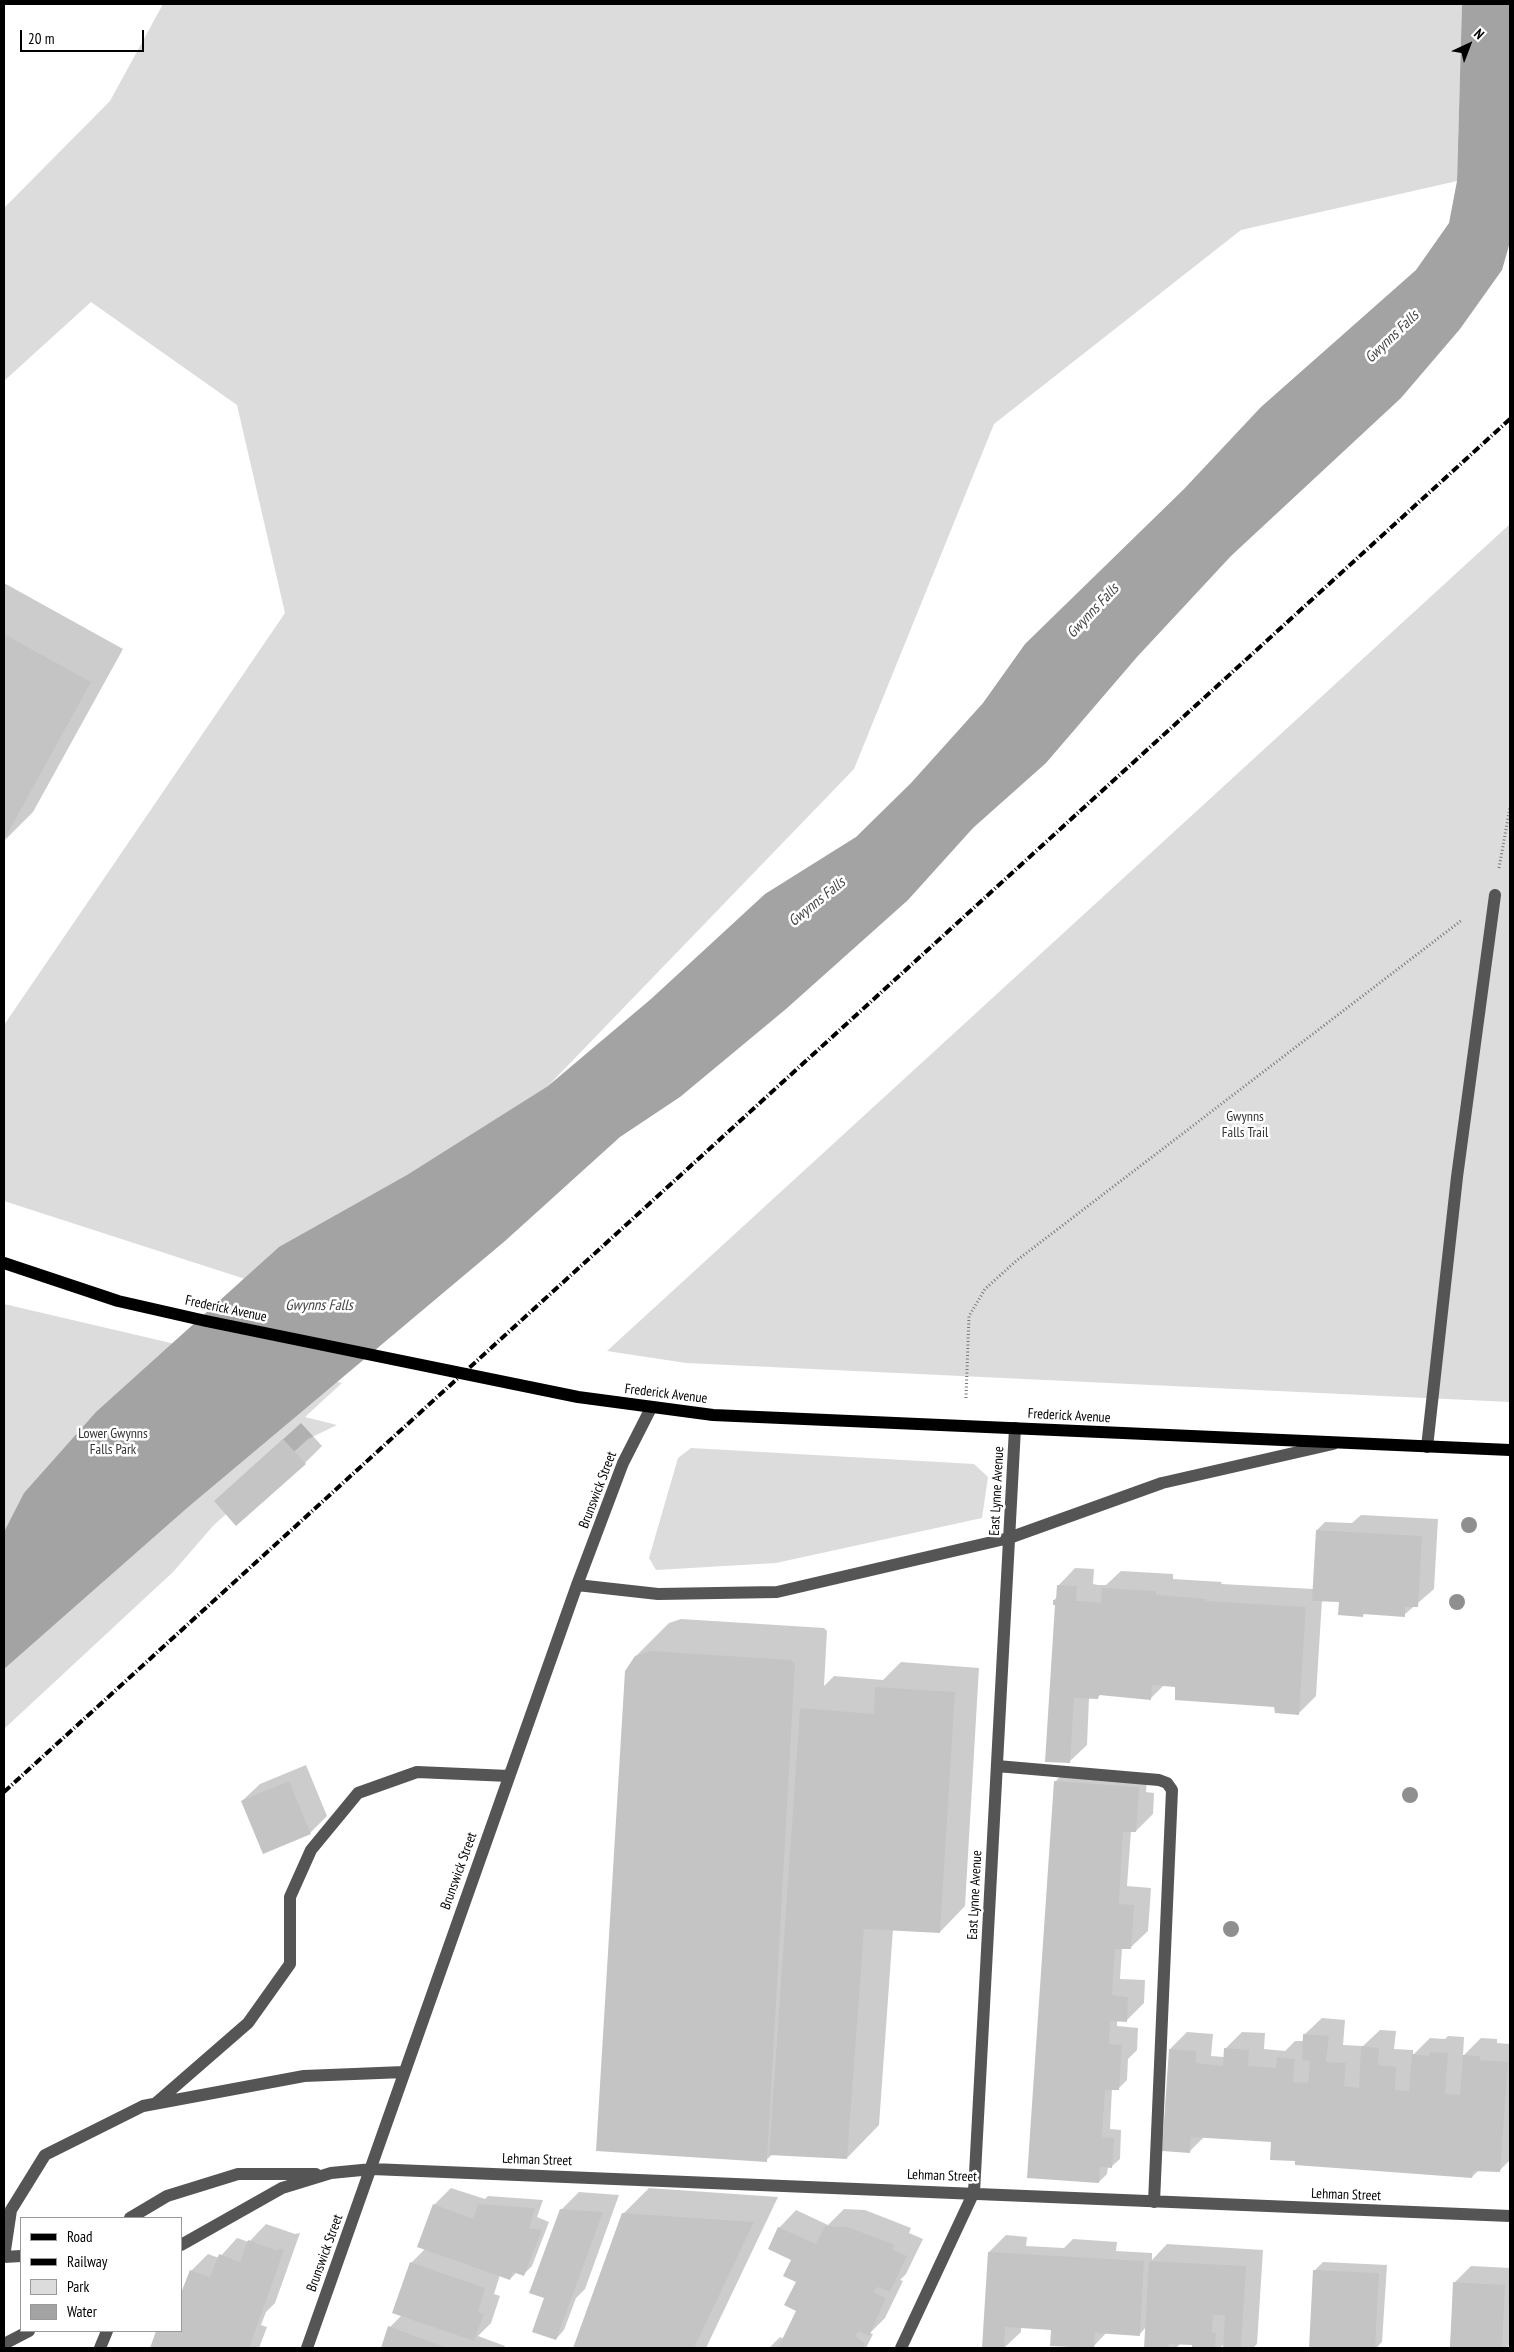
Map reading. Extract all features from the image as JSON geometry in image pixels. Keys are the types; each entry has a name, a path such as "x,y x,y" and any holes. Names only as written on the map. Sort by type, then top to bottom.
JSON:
{"main road":[{"name":"Frederick Avenue","path":"4,1263 118,1301 578,1397 651,1408 712,1415 1510,1450"}],"street":[{"path":"1427,1447 1457,1177 1495,895"},
{"name":"Brunswick Street","path":"307,2348 577,1585 623,1464 651,1408"},
{"name":"East Lynne Avenue","path":"901,2348 974,2192 1016,1428"},
{"name":"Frederick Avenue","path":"577,1585 658,1594 777,1592 1009,1538 1162,1483 1341,1443"},
{"path":"997,1766 1160,1780 1167,1783 1172,1790 1154,2202"},
{"path":"156,2103 248,2023 290,1964 290,1897 311,1850 358,1793 417,1772 509,1776"},
{"path":"20,2256 4,2257 11,2210 45,2156 142,2106 304,2076 404,2072"},
{"name":"Lehman Street","path":"331,2174 372,2168 1510,2216"},
{"path":"132,2217 167,2196 238,2174 331,2174"},
{"path":"182,2244 282,2188 331,2174"},
{"path":"4,2344 27,2332"},
{"path":"100,2348 107,2332"}],"path":[{"path":"964,1426 969,1316 986,1289 1024,1255 1495,895 1510,807"}],"green space":[{"path":"163,4 1462,4 1457,181 1241,230 994,424 854,769 548,1086 245,1279 4,1201 4,1025 285,613 237,405 91,302 4,381 4,208 110,101"},
{"name":"Gwynns Falls Trail","path":"1510,524 1510,1402 686,1363 607,1351"},
{"name":"Lower Gwynns Falls Park","path":"4,1304 342,1383 305,1417 337,1425 308,1439 213,1526 173,1572 4,1729"},
{"path":"691,1448 974,1464 988,1477 982,1518 776,1563 656,1570 649,1558 678,1458"}],"water":[{"name":"Gwynns Falls","path":"1462,4 1510,4 1510,242 1502,270 1460,329 1401,398 1231,556 1137,657 1046,763 973,828 908,900 786,1009 680,1097 620,1137 505,1241 187,1508 4,1669 4,1532 24,1493 96,1412 279,1247 407,1175 548,1086 651,999 765,894 856,837 911,783 983,703 1025,644 1184,489 1261,407 1416,270 1449,223 1457,181"}],"building":[{"path":"4,634 91,682 4,840"},
{"path":"283,1439 306,1464 236,1526 214,1501"},
{"path":"1316,1530 1422,1536 1418,1607 1405,1607 1405,1617 1363,1614 1363,1617 1338,1615 1339,1602 1312,1601"},
{"path":"1057,1585 1077,1586 1076,1601 1101,1603 1102,1588 1156,1591 1156,1595 1207,1599 1205,1601 1306,1607 1299,1715 1275,1713 1274,1707 1175,1700 1175,1687 1152,1685 1151,1700 1099,1695 1098,1699 1074,1698 1070,1763 1045,1762 1055,1605 1053,1605 1053,1600 1056,1600"},
{"path":"650,1651 791,1660 795,1664 767,2162 596,2151 625,1671 635,1656"},
{"path":"875,1687 955,1692 940,1933 864,1929 847,2159 769,2155 800,1708 874,1714"},
{"path":"289,1781 311,1834 263,1854 241,1801"},
{"path":"1054,1781 1139,1787 1136,1832 1123,1832 1119,1902 1119,1904 1134,1905 1131,1949 1115,1949 1112,1995 1128,1997 1127,2022 1110,2021 1109,2044 1122,2045 1119,2090 1105,2090 1102,2137 1114,2138 1112,2168 1100,2167 1099,2183 1027,2178"},
{"path":"1303,2034 1329,2036 1326,2062 1346,2063 1344,2086 1351,2087 1359,2088 1361,2046 1379,2048 1378,2065 1396,2067 1395,2090 1409,2091 1412,2054 1429,2056 1430,2052 1448,2053 1445,2094 1460,2095 1463,2055 1480,2056 1480,2060 1508,2062 1500,2172 1473,2171 1472,2178 1295,2165 1295,2161 1270,2160 1271,2142 1191,2137 1190,2153 1162,2151 1169,2049 1196,2051 1196,2063 1223,2066 1224,2048 1249,2050 1248,2066 1276,2068 1277,2057 1295,2059 1293,2082 1308,2083 1310,2061 1302,2060"},
{"path":"433,2204 473,2219 478,2204 535,2208 529,2228 542,2230 524,2276 513,2272 510,2280 417,2247"},
{"path":"560,2209 603,2212 556,2340 532,2332 544,2298 529,2293"},
{"path":"622,2213 754,2222 694,2348 573,2348"},
{"path":"825,2226 848,2227 895,2245 893,2250 907,2256 890,2292 878,2287 873,2292 886,2298 869,2336 859,2331 855,2336 865,2343 863,2348 778,2348 796,2311 784,2305 796,2282 783,2276 791,2260 768,2249 778,2227 816,2244"},
{"path":"248,2240 278,2251 279,2248 284,2250 249,2348 150,2348 156,2332 182,2332 182,2290 190,2270 210,2277 219,2254 240,2262"},
{"path":"988,2252 1144,2261 1140,2336 1095,2333 1094,2348 1050,2346 1051,2330 1005,2327 1004,2348 982,2348"},
{"path":"1149,2261 1246,2266 1241,2348 1223,2348 1225,2315 1213,2315 1212,2332 1216,2333 1215,2348 1192,2348 1192,2345 1169,2344 1168,2348 1144,2348"},
{"path":"410,2262 485,2288 478,2312 484,2314 474,2341 392,2313"},
{"path":"1313,2270 1379,2273 1375,2348 1309,2348"},
{"path":"1453,2282 1505,2285 1502,2348 1450,2348"},
{"path":"388,2326 447,2348 381,2348"}],"railway":[{"path":"4,1792 1510,419"}]}
